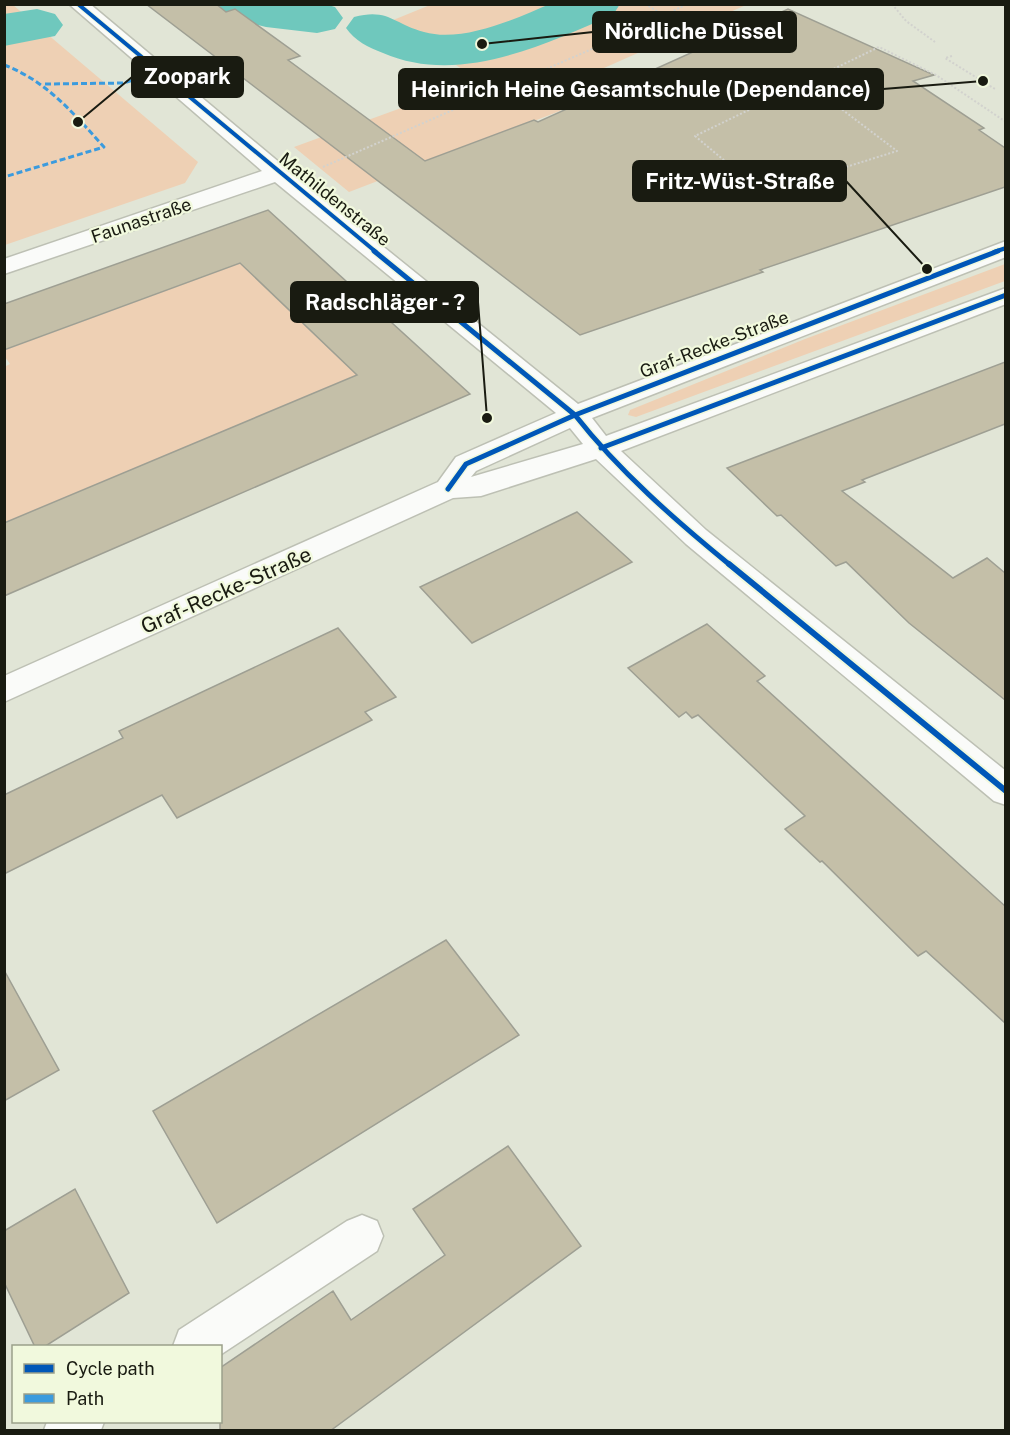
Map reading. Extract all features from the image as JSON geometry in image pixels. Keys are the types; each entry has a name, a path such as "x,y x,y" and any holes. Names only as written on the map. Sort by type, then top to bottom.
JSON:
{"street":[{"name":"Mathildenstraße","path":"78,4 283,177 575,415 601,448 696,537 1005,791"},
{"name":"Faunastraße","path":"4,267 283,177"},
{"name":"Graf-Recke-Straße","path":"448,489 466,464 575,415 1005,248"},
{"name":"Graf-Recke-Straße","path":"4,690 448,489 482,486 601,448 1005,295"},
{"path":"198,1345 362,1236"}],"path":[{"path":"283,177 687,4"},
{"path":"892,4 906,21 935,42"},
{"path":"646,5 665,15"},
{"path":"807,83 897,151 763,193 695,136 879,47 936,75 1005,122"},
{"path":"952,56 945,58 995,89"}],"shaded area":[{"path":"4,5 13,5 198,162 185,183 5,245"},
{"path":"430,5 746,5 595,72 560,111 349,192 294,147 478,80 456,65 408,59 354,36"},
{"path":"240,263 318,338 341,330 394,367 5,523 4,367 10,364 5,357 5,350"},
{"path":"1005,264 1005,281 636,417 628,415 630,410 805,339"}],"building":[{"path":"146,4 216,4 226,12 235,9 300,56 288,60 425,161 534,120 538,122 788,9 934,75 913,81 984,128 979,130 1005,148 1005,187 760,270 763,272 580,335"},
{"path":"268,210 470,394 4,596 4,523 357,375 240,263 4,350 4,304"},
{"path":"1005,362 1005,424 862,480 865,482 842,491 953,578 987,558 1005,573 1005,700 909,623 846,562 836,566 781,515 777,516 727,468"},
{"path":"577,512 632,562 472,643 420,587"},
{"path":"707,624 765,676 757,681 1005,906 1005,1023 926,951 918,956 822,861 820,862 785,829 805,816 698,715 692,718 686,712 679,717 628,668"},
{"path":"338,628 396,697 365,712 372,720 177,818 162,795 4,874 4,795 123,738 119,731"},
{"path":"446,940 519,1035 217,1223 153,1111"},
{"path":"4,970 59,1070 4,1101"},
{"path":"508,1146 581,1246 330,1431 220,1431 222,1367 333,1291 351,1320 445,1255 413,1209"},
{"path":"75,1189 129,1293 47,1345 34,1345 4,1282 4,1231"}],"waterway":[{"path":"237,4 266,12 317,18"},
{"path":"372,28 413,46 448,50 513,37 595,4"},
{"path":"4,30 37,25"}],"marked path":[{"path":"4,65 20,71 47,88 104,147 4,177"},
{"path":"45,84 124,83 160,72"}],"cycle path":[{"path":"78,4 278,173 575,415 601,448 696,537 1006,791"},
{"path":"448,489 466,464 575,415 1006,248"},
{"path":"601,448 1006,295"}],"place":[{"name":"Nördliche Düssel","path":"482,44"},
{"name":"Heinrich Heine Gesamtschule (Dependance)","path":"983,81"},
{"name":"Zoopark","path":"78,122"},
{"name":"Fritz-Wüst-Straße","path":"927,269"},
{"name":"Radschläger - ?","path":"487,418"}]}
